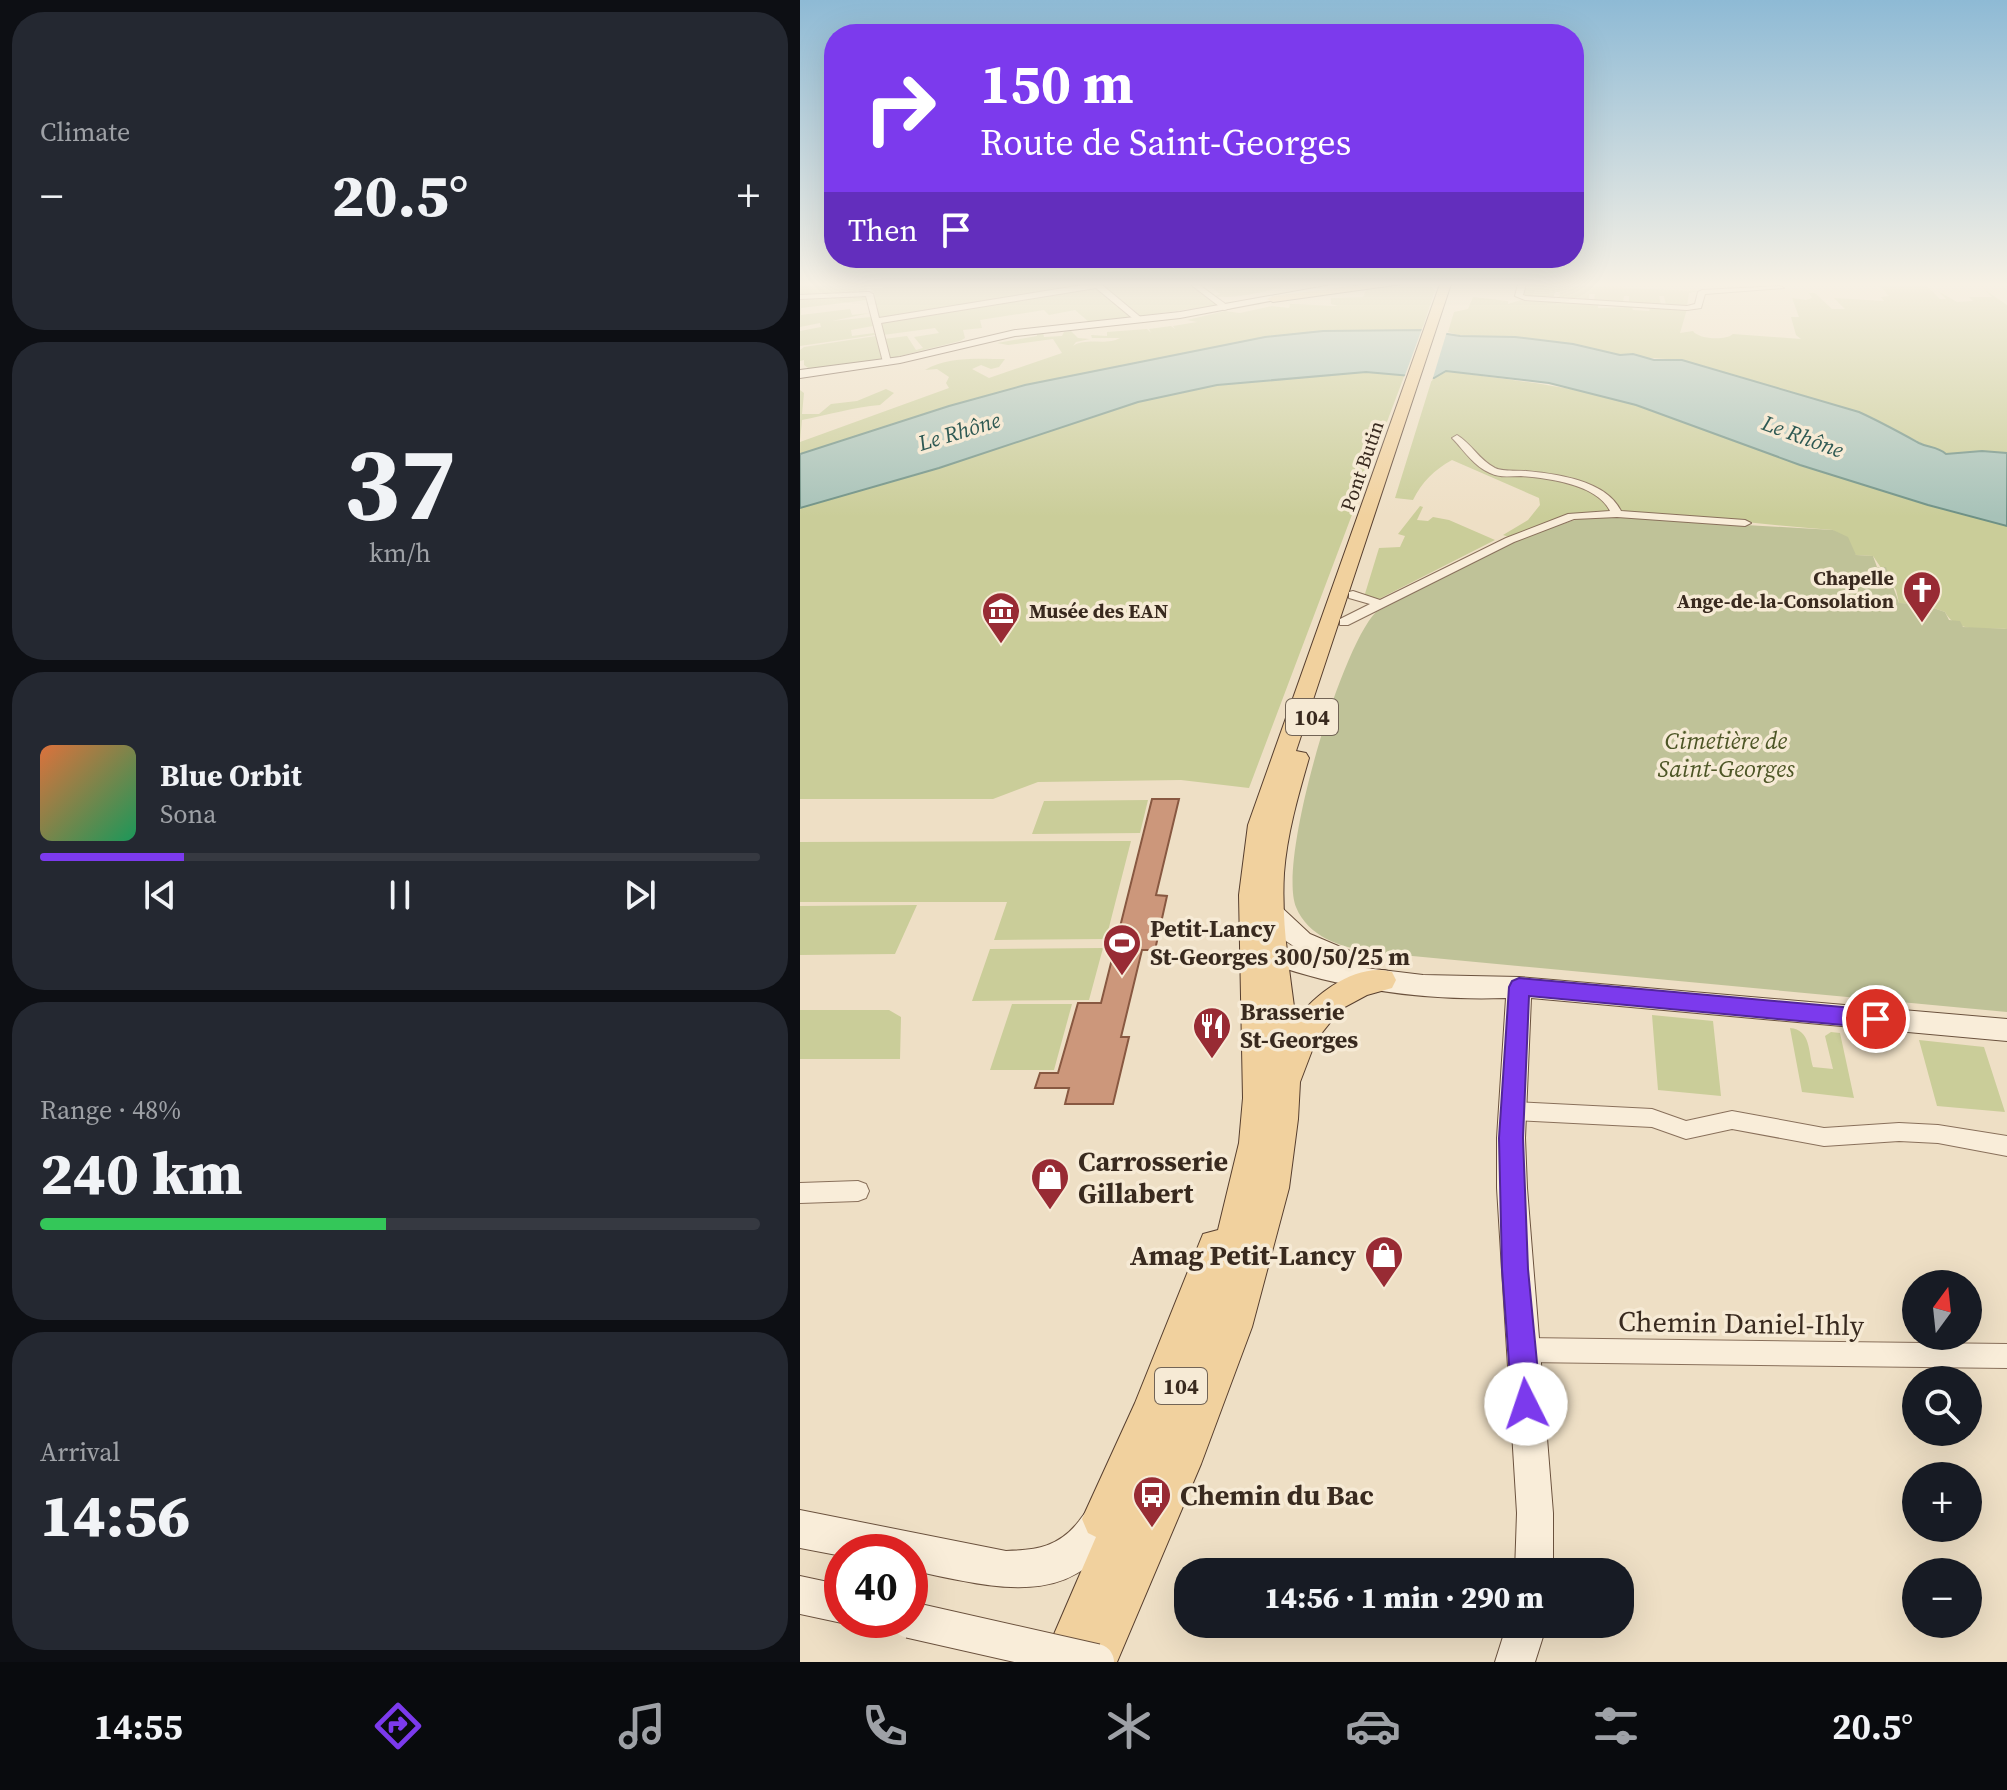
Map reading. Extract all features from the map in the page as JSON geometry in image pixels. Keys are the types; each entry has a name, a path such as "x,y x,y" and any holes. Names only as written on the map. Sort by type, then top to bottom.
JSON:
{"main road":[{"name":"Pont Butin","path":"1362,546 1425,362"},
{"name":"104","path":"1264,951 1272,912 1272,867 1280,818 1353,595 1362,546"},
{"name":"104","path":"1095,1662 1203,1407 1243,1297 1274,1174 1264,951 1252,877 1260,825 1362,546"},
{"path":"1102,1519 1149,1414 1272,1093 1320,1009 1343,992 1382,980"},
{"name":"104","path":"1064,1662 1185,1378 1216,1294 1272,1093"}],"street":[{"path":"800,374 887,362"},
{"path":"1457,438 1495,473 1528,474 1581,486 1609,500 1615,505 1617,514"},
{"path":"1344,622 1551,522 1586,514 1617,514 1745,523"},
{"path":"1353,595 1381,604"},
{"path":"1272,912 1301,941 1343,960 1478,975 1519,987"},
{"path":"1264,951 1382,980 1475,990 1519,987 2007,1030"},
{"path":"1519,987 1512,1111 1515,1269 1535,1513 1534,1558"},
{"path":"1512,1111 1652,1118 1686,1130 1732,1120 1824,1137 1899,1132 1938,1134 2007,1146"},
{"path":"800,1193 858,1191"},
{"name":"Chemin Daniel-Ihly","path":"1522,1350 2007,1356"},
{"path":"800,1529 1006,1570 1038,1570 1075,1554 1102,1519"},
{"path":"800,1595 824,1600"},
{"path":"928,1624 1095,1662"},
{"path":"1515,1662 1523,1638"}],"green space":[{"path":"804,362 875,362 811,370"},
{"path":"943,362 1003,362 999,367 991,369 981,365 972,369 989,378 1037,362 1142,362 1025,385 800,454 800,442 949,388 946,383 949,377 937,369 925,370"},
{"path":"1687,362 2007,362 2007,453 1965,452 2007,456 2007,475 1945,460 1945,457 1964,462 1957,453 1943,454 1859,412"},
{"path":"1445,371 1542,384 1613,398 1913,498 2007,526 2007,629 1964,627 1945,612 1922,604 1899,603 1896,590 1873,556 1856,555 1833,530 1613,508 1612,511 1559,518 1509,537 1503,535 1528,520 1540,505 1539,498 1452,460 1429,477 1413,500 1395,498 1432,379"},
{"path":"1366,372 1405,374 1249,788 1181,780 1038,782 993,799 800,799 800,508 939,468 1138,402 1217,385"},
{"path":"886,389 894,393 880,405 802,420 800,441 800,390 804,393 802,414 819,414 831,404 857,401"},
{"path":"1420,506 1423,507 1417,520 1428,521 1433,517 1449,520 1495,540 1379,599 1364,597 1379,548 1400,547 1405,536 1398,534"},
{"name":"Cimetière de Saint-Georges","path":"1590,516 1833,530 1848,537 1856,555 1873,556 1877,567 1886,567 1899,603 1922,604 1945,612 1949,620 1960,621 1963,627 2007,629 2007,1012 1370,952 1327,939 1301,917 1296,907 1293,882 1304,802 1330,708 1346,666 1376,612 1507,545"},
{"path":"1148,800 1140,833 1032,834 1044,801"},
{"path":"1131,841 1106,939 994,940 1007,902 800,902 800,842"},
{"path":"917,905 895,954 800,955 800,906"},
{"path":"1103,948 1089,1000 972,1001 990,949"},
{"path":"1012,1004 1072,1004 1054,1070 990,1070"},
{"path":"800,1010 889,1010 901,1017 900,1059 800,1059"},
{"path":"1652,1015 1713,1021 1721,1096 1658,1090"},
{"path":"1790,1028 1805,1037 1813,1067 1833,1069 1825,1036 1831,1032 1840,1033 1854,1098 1802,1092"},
{"path":"1919,1040 1984,1047 2005,1112 1937,1106"}],"water":[{"name":"Le Rhône","path":"1142,362 1687,362 1859,412 1946,454 1982,451 2007,453 2007,526 1800,465 1636,405 1549,383 1446,371 1434,378 1366,372 1217,385 1138,402 939,468 800,508 800,454 1025,385"}],"pier":[{"path":"1410,362 1438,362 1432,381 1404,378"}],"building":[{"name":"Petit-Lancy St-Georges 300/50/25 m","path":"1152,799 1179,799 1156,895 1167,896 1155,950 1142,950 1121,1037 1129,1037 1113,1104 1065,1104 1069,1088 1035,1088 1040,1073 1058,1073 1078,1003 1101,1003"}],"place":[{"name":"Chapelle Ange-de-la-Consolation","path":"1922,624"},
{"name":"Musée des EAN","path":"1001,645"},
{"name":"Petit-Lancy St-Georges 300/50/25 m","path":"1122,977"},
{"name":"Brasserie St-Georges","path":"1212,1060"},
{"name":"Carrosserie Gillabert","path":"1050,1211"},
{"name":"Amag Petit-Lancy","path":"1384,1289"},
{"name":"Chemin du Bac","path":"1152,1529"}],"route":[{"path":"1526,1404 1515,1269 1511,1138 1519,987 1876,1019"}]}
